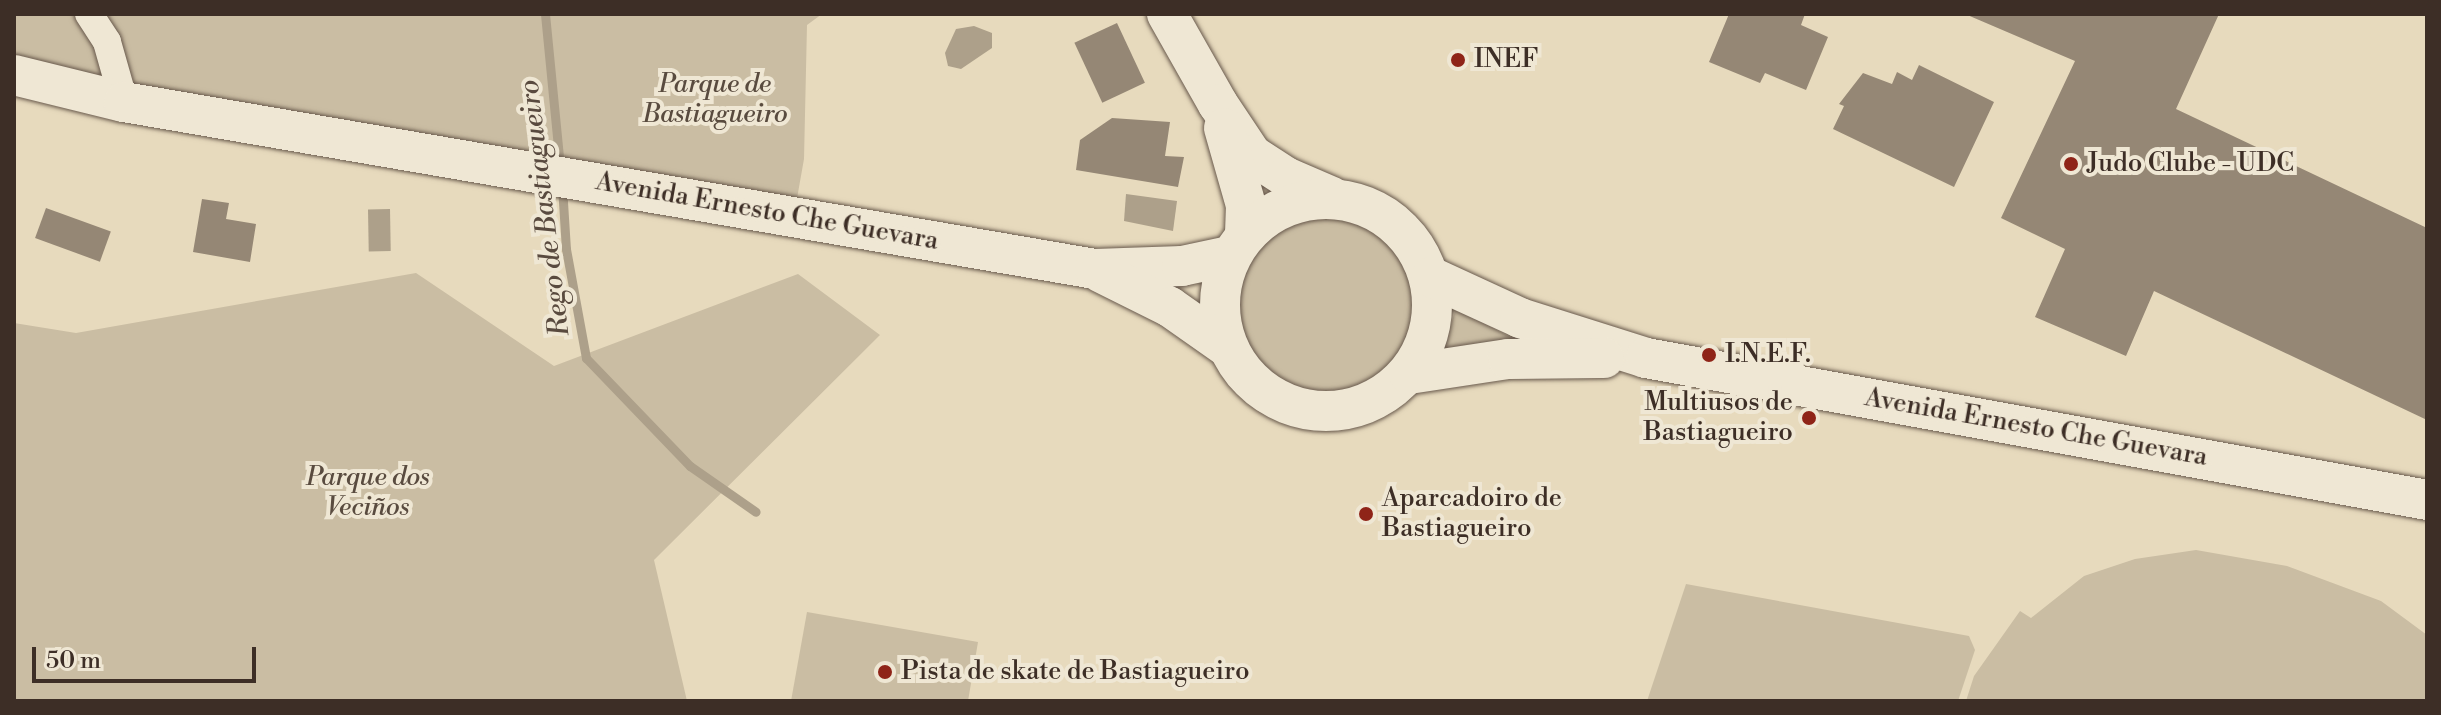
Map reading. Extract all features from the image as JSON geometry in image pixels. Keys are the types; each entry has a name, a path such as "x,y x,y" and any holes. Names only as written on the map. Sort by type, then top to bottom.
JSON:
{"main road":[{"path":"1167,14 1218,104 1252,155 1286,177 1332,197 1383,213 1417,246 1431,277 1431,331 1409,374 1349,410 1333,415 1292,407 1245,376 1227,347 1218,306 1246,205 1218,104"},
{"name":"Avenida Ernesto Che Guevara","path":"14,75 124,102 1095,269 1182,266 1237,245"},
{"path":"1237,245 1273,211 1332,197"},
{"name":"Avenida Ernesto Che Guevara","path":"1095,269 1170,307 1227,347"},
{"name":"Avenida Ernesto Che Guevara","path":"1431,277 1520,318 1646,358 2427,500"},
{"name":"Avenida Ernesto Che Guevara","path":"1409,374 1508,359 1646,358"}],"street":[{"path":"89,14 107,42 124,102"}],"green space":[{"name":"Parque de Bastiagueiro","path":"14,14 822,14 807,25 804,159 796,204 134,84 14,55"},
{"path":"1325,214 1359,221 1375,229 1388,241 1400,254 1408,270 1415,304 1408,338 1400,354 1388,367 1375,379 1359,387 1325,394 1291,387 1275,379 1262,367 1250,354 1242,338 1235,304 1242,270 1250,254 1262,241 1275,229 1291,221"},
{"name":"Parque dos Veciños","path":"416,273 554,366 798,274 880,335 654,560 687,701 14,701 14,323 76,333"},
{"path":"1456,308 1517,341 1443,350"},
{"path":"2196,550 2287,566 2381,601 2427,635 2427,701 1966,701 1974,676 2020,611 2031,618 2084,576 2135,559"},
{"path":"1686,584 1969,636 1975,650 1958,701 1647,701"},
{"name":"Pista de skate de Bastiagueiro","path":"807,612 978,642 968,701 791,701"}],"shaded area":[{"path":"974,26 992,33 992,48 961,69 948,66 945,53 956,29"},
{"path":"1126,194 1177,201 1173,231 1124,221"},
{"path":"368,209 390,209 391,251 369,251"}],"building":[{"path":"1729,14 1805,14 1801,25 1828,37 1806,90 1765,73 1760,83 1709,62"},
{"path":"1965,14 2219,14 2176,109 2427,228 2427,420 2154,291 2126,356 2035,317 2065,249 2001,218 2075,61"},
{"path":"1117,23 1145,83 1102,103 1074,43"},
{"path":"1919,65 1994,102 1954,187 1833,129 1844,106 1839,104 1863,73 1892,84 1897,72 1912,80"},
{"path":"1112,118 1170,122 1165,156 1184,157 1178,187 1076,170 1080,140"},
{"path":"202,199 229,203 226,219 256,224 250,262 193,252"},
{"path":"46,208 111,232 100,262 35,238"}],"waterway":[{"name":"Rego de Bastiagueiro","path":"545,14 560,167"},
{"name":"Rego de Bastiagueiro","path":"562,186 566,249 586,358 690,466 756,512"}],"place":[{"name":"INEF","path":"1458,60"},
{"name":"Judo Clube - UDC","path":"2071,164"},
{"name":"I.N.E.F.","path":"1709,355"},
{"name":"Multiusos de Bastiagueiro","path":"1809,418"},
{"name":"Aparcadoiro de Bastiagueiro","path":"1366,514"},
{"name":"Pista de skate de Bastiagueiro","path":"885,672"}]}
